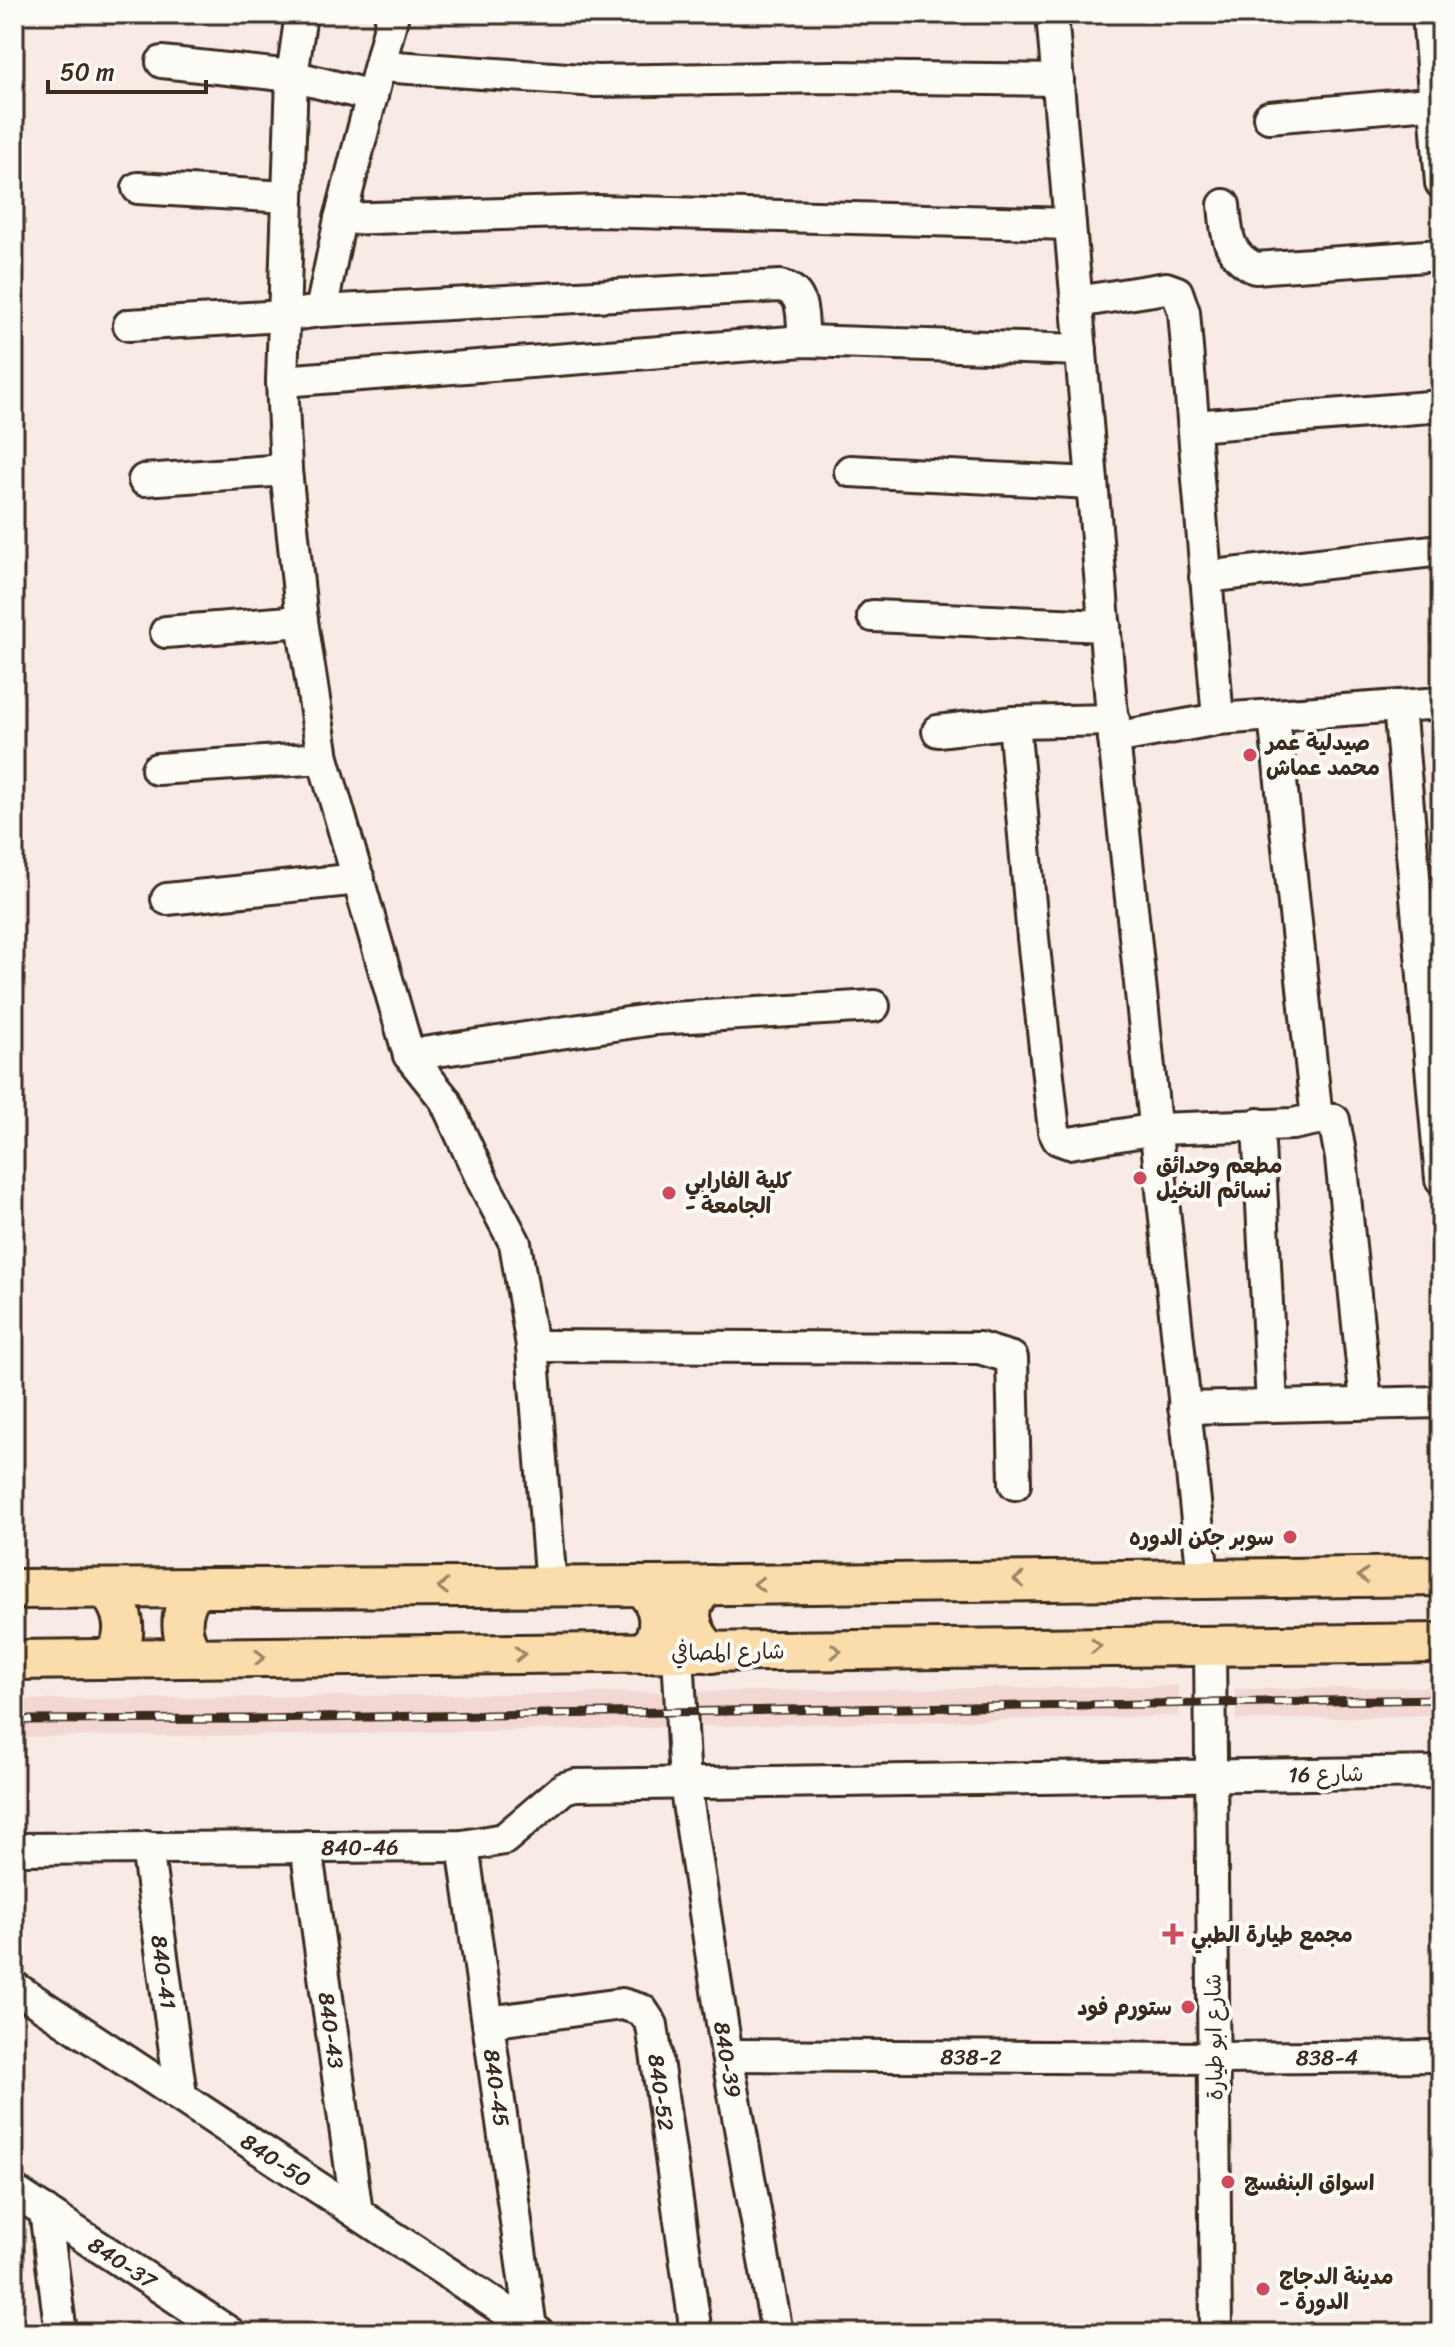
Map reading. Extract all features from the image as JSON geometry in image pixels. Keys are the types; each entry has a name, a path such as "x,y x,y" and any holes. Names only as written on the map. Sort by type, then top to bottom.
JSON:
{"main road":[{"path":"14,1589 551,1587 1441,1576"},
{"path":"640,1586 652,1596 659,1615 655,1642 679,1653 698,1641 691,1623 696,1597 709,1585"},
{"path":"194,1589 186,1601 182,1628 185,1642 197,1658"},
{"path":"107,1590 117,1601 124,1627 122,1641 112,1659"},
{"name":"شارع المصافي","path":"14,1660 1441,1643"}],"street":[{"path":"301,14 292,76 282,381 286,470 302,621 323,758 409,1055 445,1100 515,1243 532,1346 551,1587"},
{"path":"321,311 340,219 393,14"},
{"path":"1052,14 1114,729 1203,1577"},
{"path":"1428,14 1438,102 1441,183"},
{"path":"162,62 292,76 372,96"},
{"path":"381,66 597,81 833,77 1058,80"},
{"path":"1269,117 1438,102"},
{"path":"138,188 288,197"},
{"path":"1224,205 1231,248 1240,261 1255,268 1441,255"},
{"path":"340,219 599,211 1070,224"},
{"path":"129,325 321,311 780,286 792,288 799,296 804,341"},
{"path":"1077,302 1166,288 1177,292 1184,312 1218,719"},
{"path":"282,381 804,341 1081,350"},
{"path":"1194,426 1441,406"},
{"path":"144,480 286,470"},
{"path":"850,471 1092,483"},
{"path":"1205,577 1441,550"},
{"path":"873,616 1105,626"},
{"path":"166,632 302,621"},
{"path":"938,731 1014,722 1114,729 1441,703"},
{"path":"1399,706 1441,1179"},
{"path":"1274,716 1317,1119"},
{"path":"1014,722 1033,938 1054,1131 1058,1139 1069,1143 1157,1129 1334,1120 1341,1158 1366,1403"},
{"path":"157,769 323,758"},
{"path":"167,899 359,879"},
{"path":"409,1055 655,1019 874,1006"},
{"path":"1258,1124 1272,1405"},
{"path":"532,1346 979,1348 1012,1358 1015,1484"},
{"path":"1184,1408 1441,1402"},
{"name":"شارع ابو طيارة","path":"1210,1644 1216,2333"},
{"name":"840-39","path":"679,1653 685,1784 727,2055 777,2333"},
{"name":"شارع 16","path":"685,1784 1441,1772"},
{"name":"840-46","path":"14,1849 463,1846 504,1839 564,1788 575,1785 685,1784"},
{"name":"840-43","path":"306,1846 357,2213"},
{"name":"840-45","path":"463,1846 535,2330"},
{"name":"840-41","path":"147,1847 181,2095"},
{"name":"840-50","path":"14,1987 535,2330"},
{"name":"840-52","path":"488,2022 622,2004 642,2010 652,2025 696,2333"},
{"name":"838-2","path":"727,2055 1214,2058"},
{"name":"838-4","path":"1214,2058 1441,2056"},
{"name":"840-37","path":"14,2191 226,2331"},
{"path":"45,2211 61,2333"}],"shaded area":[{"path":"1178,1686 1179,1716 296,1735 14,1737 14,1700"},
{"path":"1441,1687 1441,1715 1236,1720 1235,1689"}],"railway":[{"path":"14,1720 253,1719 1441,1699"}],"place":[{"name":"صيدلية عمر محمد عماش","path":"1250,755"},
{"name":"مطعم وحدائق نسائم النخيل","path":"1140,1178"},
{"name":"كلية الفارابي - الجامعة","path":"669,1193"},
{"name":"سوبر جكن الدوره","path":"1290,1537"},
{"name":"مجمع طيارة الطبي","path":"1173,1934"},
{"name":"ستورم فود","path":"1188,2007"},
{"name":"اسواق البنفسج","path":"1228,2182"},
{"name":"مدينة الدجاج - الدورة","path":"1263,2289"}]}
